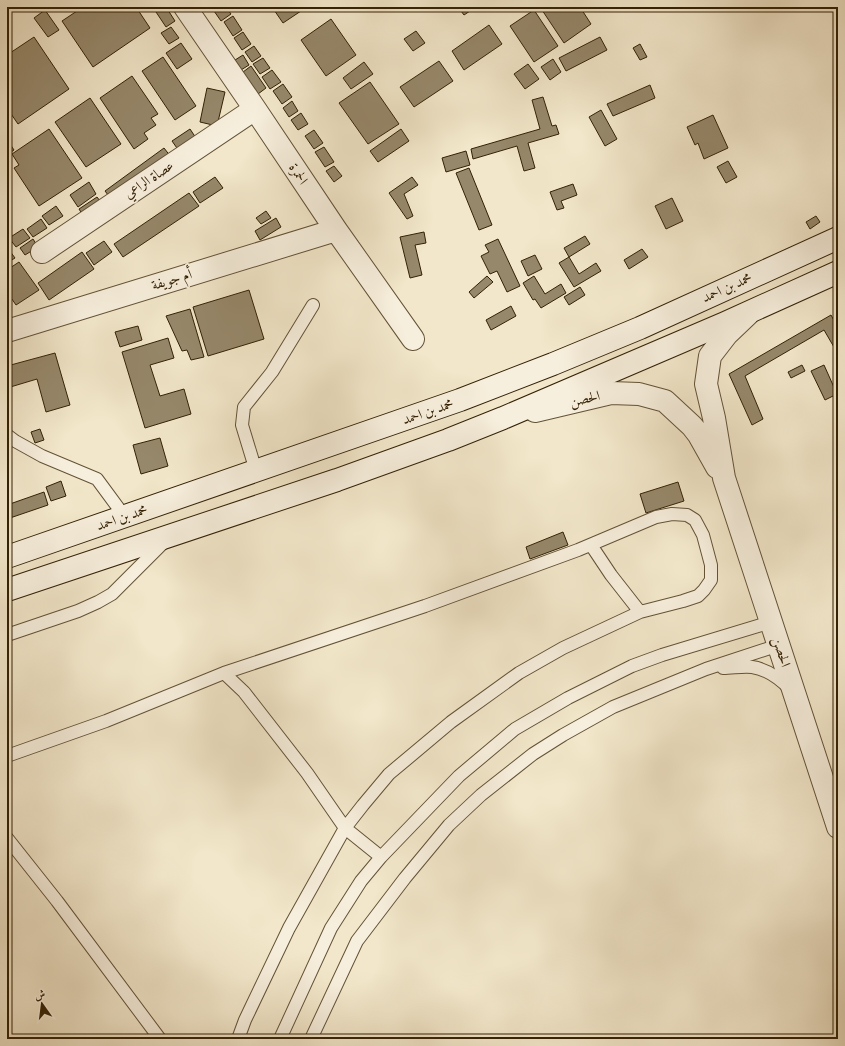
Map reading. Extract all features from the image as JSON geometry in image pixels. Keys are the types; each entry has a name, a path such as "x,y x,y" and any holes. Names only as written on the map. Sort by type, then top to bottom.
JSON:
{"street":[{"name":"الحمرة","path":"185,7 255,108 336,230 413,339"},
{"name":"عصاة الراعي","path":"42,252 255,108"},
{"name":"أم جويفة","path":"7,330 336,230"},
{"name":"محمد بن احمد","path":"7,557 460,400 640,328 838,238"},
{"path":"7,590 337,480 448,440 503,418 838,272"},
{"name":"الحصن","path":"751,311 727,334 710,356 706,384 714,418 724,478 838,827"},
{"name":"الحصن","path":"503,418 611,393 639,394 665,401 692,426 699,435 724,478"},
{"path":"7,544 50,543"}],"lane":[{"path":"256,471 242,425 244,407 272,372 313,305"},
{"path":"7,434 15,441 42,456 97,479 125,517"},
{"path":"7,756 106,721 224,674 425,606 591,545 656,517 672,514 687,515 695,520 702,535 711,565 711,580 698,596 640,612 562,648 519,673 451,722 389,774 345,828 289,928 245,1020 238,1039"},
{"path":"7,635 78,611 112,594 168,537"},
{"path":"591,545 611,575 640,612"},
{"path":"280,1039 332,928 362,881 381,857 459,776 515,729 568,698 632,666 662,655 771,622"},
{"path":"311,1039 357,941 405,878 450,825 481,795 533,754 613,706 706,669 779,645"},
{"path":"706,669 744,667 759,669 772,674 782,682 790,689 797,700"},
{"path":"224,674 244,692 307,773 345,828 381,857"},
{"path":"7,838 57,901 160,1039"}],"building":[{"path":"83,7 136,7 150,28 93,67 62,21"},
{"path":"166,7 175,21 166,27 156,12"},
{"path":"219,7 226,7 231,14 221,21 214,11"},
{"path":"272,7 307,7 283,23"},
{"path":"458,7 476,7 464,15"},
{"path":"540,7 580,7 591,24 564,43"},
{"path":"45,10 59,30 48,37 34,18"},
{"path":"534,10 558,46 534,62 510,26"},
{"path":"233,16 242,30 233,36 224,22"},
{"path":"331,19 356,55 326,76 301,40"},
{"path":"489,25 502,44 464,70 452,51"},
{"path":"171,27 179,38 169,44 161,33"},
{"path":"416,31 425,43 413,51 404,39"},
{"path":"243,32 251,44 242,50 234,38"},
{"path":"34,37 69,89 18,124 7,108 7,61 10,59 7,55"},
{"path":"600,37 607,50 566,71 559,58"},
{"path":"181,43 192,59 177,69 166,53"},
{"path":"640,44 647,57 640,60 633,48"},
{"path":"254,46 261,56 252,62 245,52"},
{"path":"243,55 249,65 241,70 235,60"},
{"path":"163,57 196,106 175,120 142,71"},
{"path":"263,58 270,68 260,74 253,64"},
{"path":"553,59 561,72 550,80 541,67"},
{"path":"439,61 453,81 414,107 400,87"},
{"path":"364,62 373,74 351,89 343,78"},
{"path":"528,64 539,79 525,89 514,74"},
{"path":"251,66 266,88 258,94 243,72"},
{"path":"272,70 281,82 270,89 262,77"},
{"path":"132,76 158,114 151,118 156,125 144,133 148,139 134,149 100,98"},
{"path":"370,82 399,124 368,144 339,103"},
{"path":"283,84 292,97 282,104 273,91"},
{"path":"650,85 655,98 613,116 607,104"},
{"path":"207,88 225,92 217,126 200,122"},
{"path":"543,97 552,126 556,125 559,134 528,143 535,168 524,171 517,146 473,159 471,149 540,129 532,100"},
{"path":"90,98 121,144 86,167 55,122"},
{"path":"292,101 298,111 289,117 283,108"},
{"path":"601,110 617,139 605,146 589,117"},
{"path":"301,113 308,124 298,130 291,120"},
{"path":"713,115 728,148 704,159 698,143 695,145 687,127"},
{"path":"49,129 82,178 39,206 14,168 19,165 12,154"},
{"path":"190,129 196,138 179,151 172,141"},
{"path":"401,129 409,141 378,162 370,151"},
{"path":"314,130 323,143 314,149 305,136"},
{"path":"10,144 14,150 7,155 7,146"},
{"path":"324,147 334,162 325,167 315,152"},
{"path":"164,148 171,157 112,200 105,191"},
{"path":"466,151 470,165 446,172 442,158"},
{"path":"728,161 737,177 726,183 717,167"},
{"path":"334,166 342,176 334,182 326,171"},
{"path":"469,168 492,225 479,230 456,173"},
{"path":"215,177 223,188 200,203 193,192"},
{"path":"412,177 418,185 404,194 413,216 407,219 389,193"},
{"path":"89,182 96,194 78,207 70,195"},
{"path":"573,184 577,195 561,201 564,208 557,210 550,192"},
{"path":"189,193 199,206 123,257 114,244"},
{"path":"97,197 103,205 84,217 79,209"},
{"path":"672,198 683,221 666,229 655,206"},
{"path":"56,206 63,216 49,225 42,216"},
{"path":"266,211 271,218 261,224 256,218"},
{"path":"816,216 820,222 810,229 806,222"},
{"path":"276,218 281,227 260,240 255,231"},
{"path":"41,219 47,228 33,237 27,229"},
{"path":"23,229 30,238 16,247 9,238"},
{"path":"424,232 426,243 415,245 422,275 410,278 400,237"},
{"path":"585,236 590,244 569,257 564,248"},
{"path":"33,239 38,247 25,255 20,248"},
{"path":"498,239 520,286 507,292 497,271 490,274 481,256 489,252 485,245"},
{"path":"104,241 112,252 94,265 86,253"},
{"path":"7,247 15,258 7,263"},
{"path":"642,249 648,257 629,269 624,260"},
{"path":"82,252 94,269 49,300 38,283"},
{"path":"535,255 542,269 528,276 521,261"},
{"path":"569,257 579,274 596,263 601,271 574,287 559,263"},
{"path":"19,262 39,290 16,305 7,292 7,270"},
{"path":"487,276 493,282 474,298 469,292"},
{"path":"534,276 545,294 561,284 566,293 541,308 535,299 533,300 523,283"},
{"path":"580,287 585,295 569,305 564,297"},
{"path":"249,290 264,339 208,356 193,307"},
{"path":"511,306 516,316 491,330 486,320"},
{"path":"190,309 204,357 191,360 187,350 182,351 166,316"},
{"path":"831,315 838,328 838,354 824,330 745,376 763,419 752,425 729,374"},
{"path":"138,326 142,340 120,347 115,332"},
{"path":"168,338 174,358 150,365 160,396 184,389 191,414 145,428 122,352"},
{"path":"55,353 70,405 46,412 37,379 7,388 7,366"},
{"path":"802,365 805,371 791,378 788,372"},
{"path":"824,365 837,394 825,400 811,371"},
{"path":"40,429 44,440 35,443 31,432"},
{"path":"160,438 168,466 141,474 133,445"},
{"path":"61,481 66,496 51,501 46,487"},
{"path":"678,482 684,501 646,513 640,494"},
{"path":"44,492 48,505 7,519 7,505"},
{"path":"563,532 568,545 530,559 526,547"}]}
